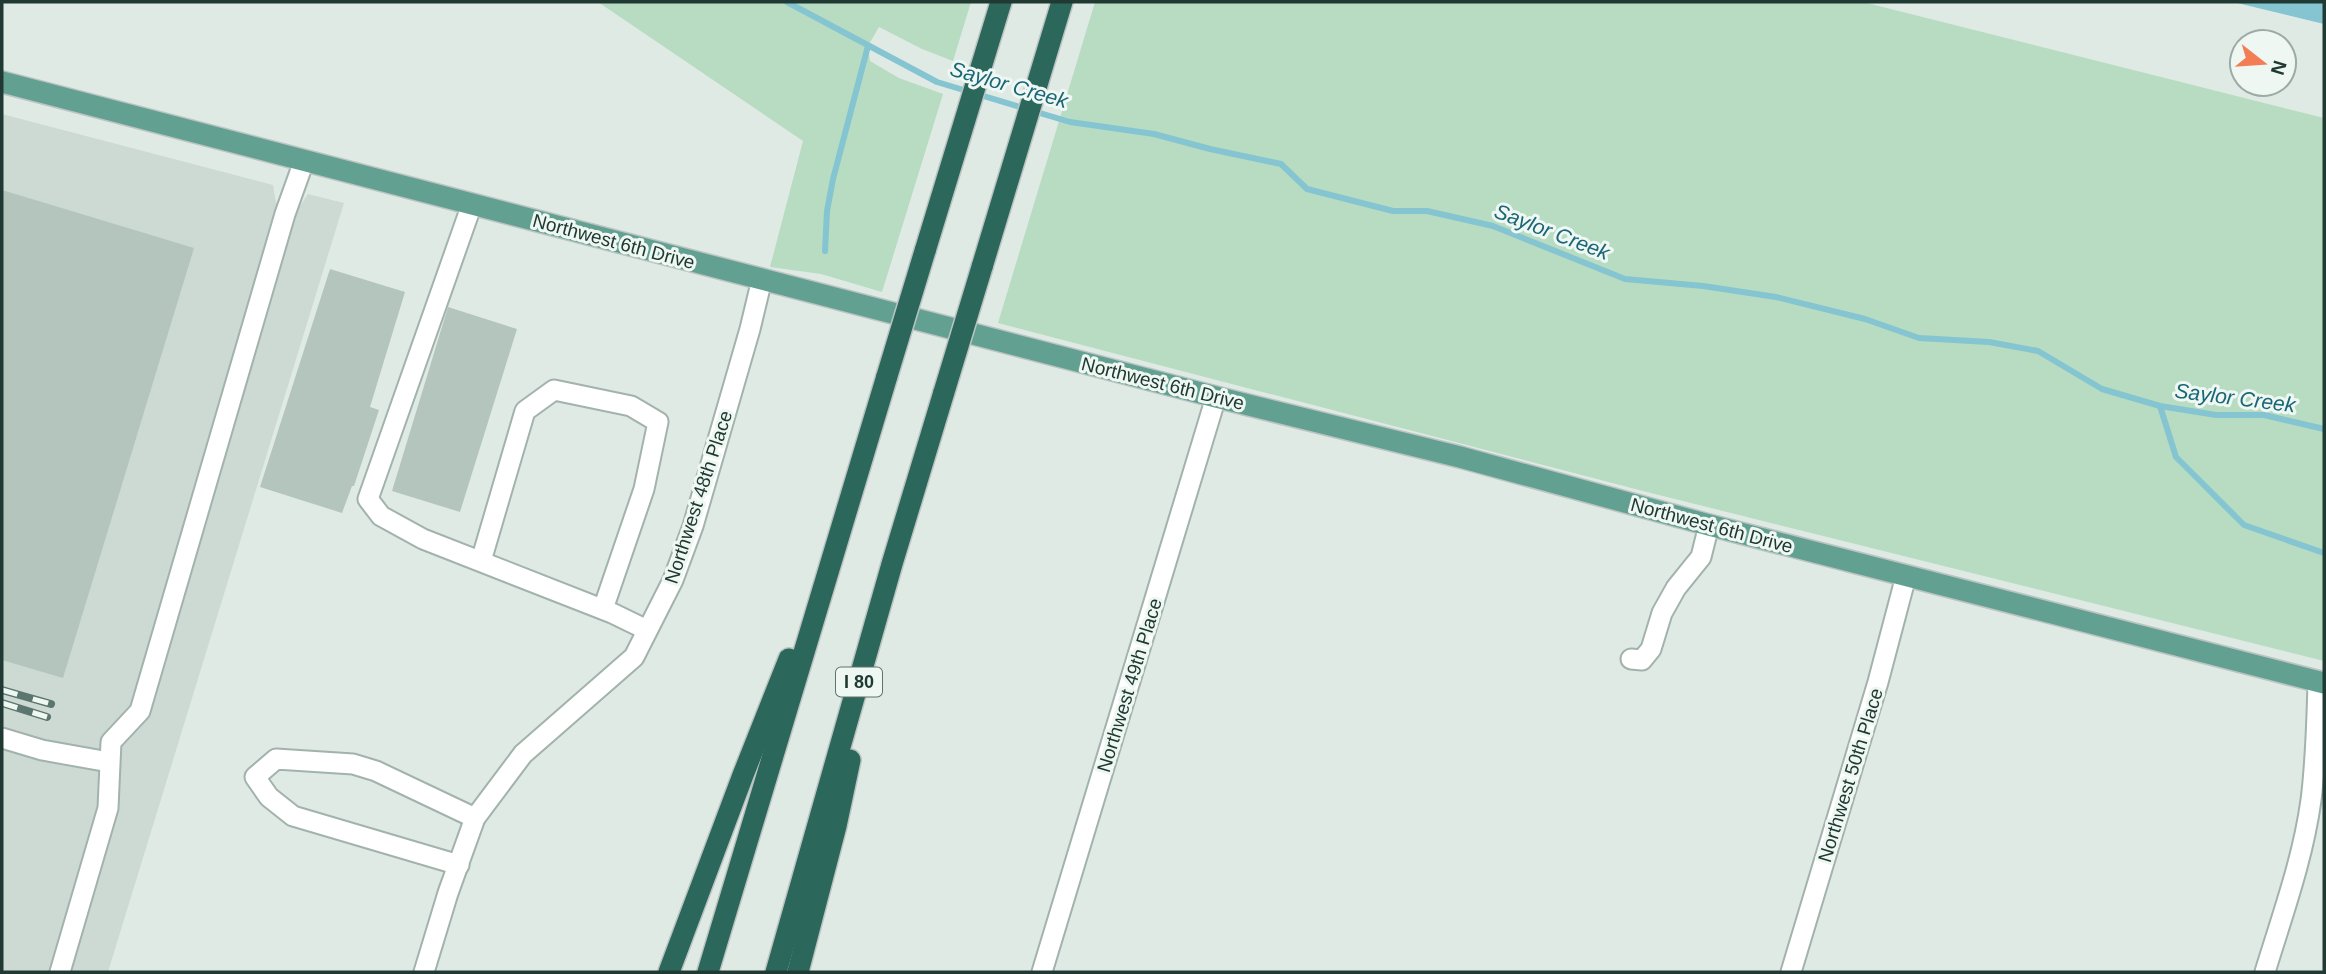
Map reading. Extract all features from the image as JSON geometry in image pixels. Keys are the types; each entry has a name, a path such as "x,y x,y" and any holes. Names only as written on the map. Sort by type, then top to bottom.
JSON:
{"highway":[{"name":"I 80","path":"776,972 892,564 1062,2"},
{"path":"708,972 999,9"},
{"path":"669,972 743,775 841,531"},
{"path":"798,972 836,826 892,564"}],"main road":[{"name":"Northwest 6th Drive","path":"2,82 1216,397 1460,457 1709,525 2321,682"}],"street":[{"path":"60,972 108,807 111,742 140,711 248,338 304,160"},
{"path":"472,204 368,499 381,516 423,539 647,630"},
{"name":"Northwest 48th Place","path":"424,972 475,818 523,754 634,657 673,580 693,526 762,279"},
{"path":"481,561 524,411 554,390 631,406 658,422 644,489 603,610"},
{"name":"Northwest 49th Place","path":"1042,972 1216,397"},
{"path":"1631,659 1642,660 1651,649 1662,612 1676,588 1700,557 1709,525"},
{"name":"Northwest 50th Place","path":"1791,972 1878,682 1906,576"},
{"path":"2265,972 2297,865 2311,803 2321,682"},
{"path":"2,738 42,750 108,762"},
{"path":"459,865 293,816 269,797 255,776 275,759 353,764 376,771 475,818"}],"shaded area":[{"path":"2,114 273,185 276,203 298,209 308,194 344,203 108,972 2,972"}],"green space":[{"path":"598,2 971,2 953,61 879,27 868,46 870,61 899,78 943,94 882,292 821,274 770,267 803,141"},
{"path":"1095,2 1863,2 2228,94 2228,98 2245,98 2324,118 2324,661 1639,490 998,323"}],"water":[{"path":"2233,2 2324,2 2324,24"}],"building":[{"path":"2,190 194,248 63,678 2,660"},
{"path":"330,269 405,292 370,407 379,410 354,486 342,513 260,487"},
{"path":"448,307 517,329 460,512 392,491"}],"waterway":[{"name":"Saylor Creek","path":"787,2 937,82 1070,122 1154,134 1281,164 1307,189 1393,211 1427,211 1493,226 1625,279 1703,286 1776,297 1865,319 1919,338 1989,342 2038,351 2102,389 2160,406 2216,415 2264,415 2324,429"},
{"path":"825,251 827,211 833,179 868,46"},
{"path":"2160,406 2176,457 2244,525 2324,553"}],"railway":[{"path":"2,690 51,704"},
{"path":"2,703 47,717"}]}
